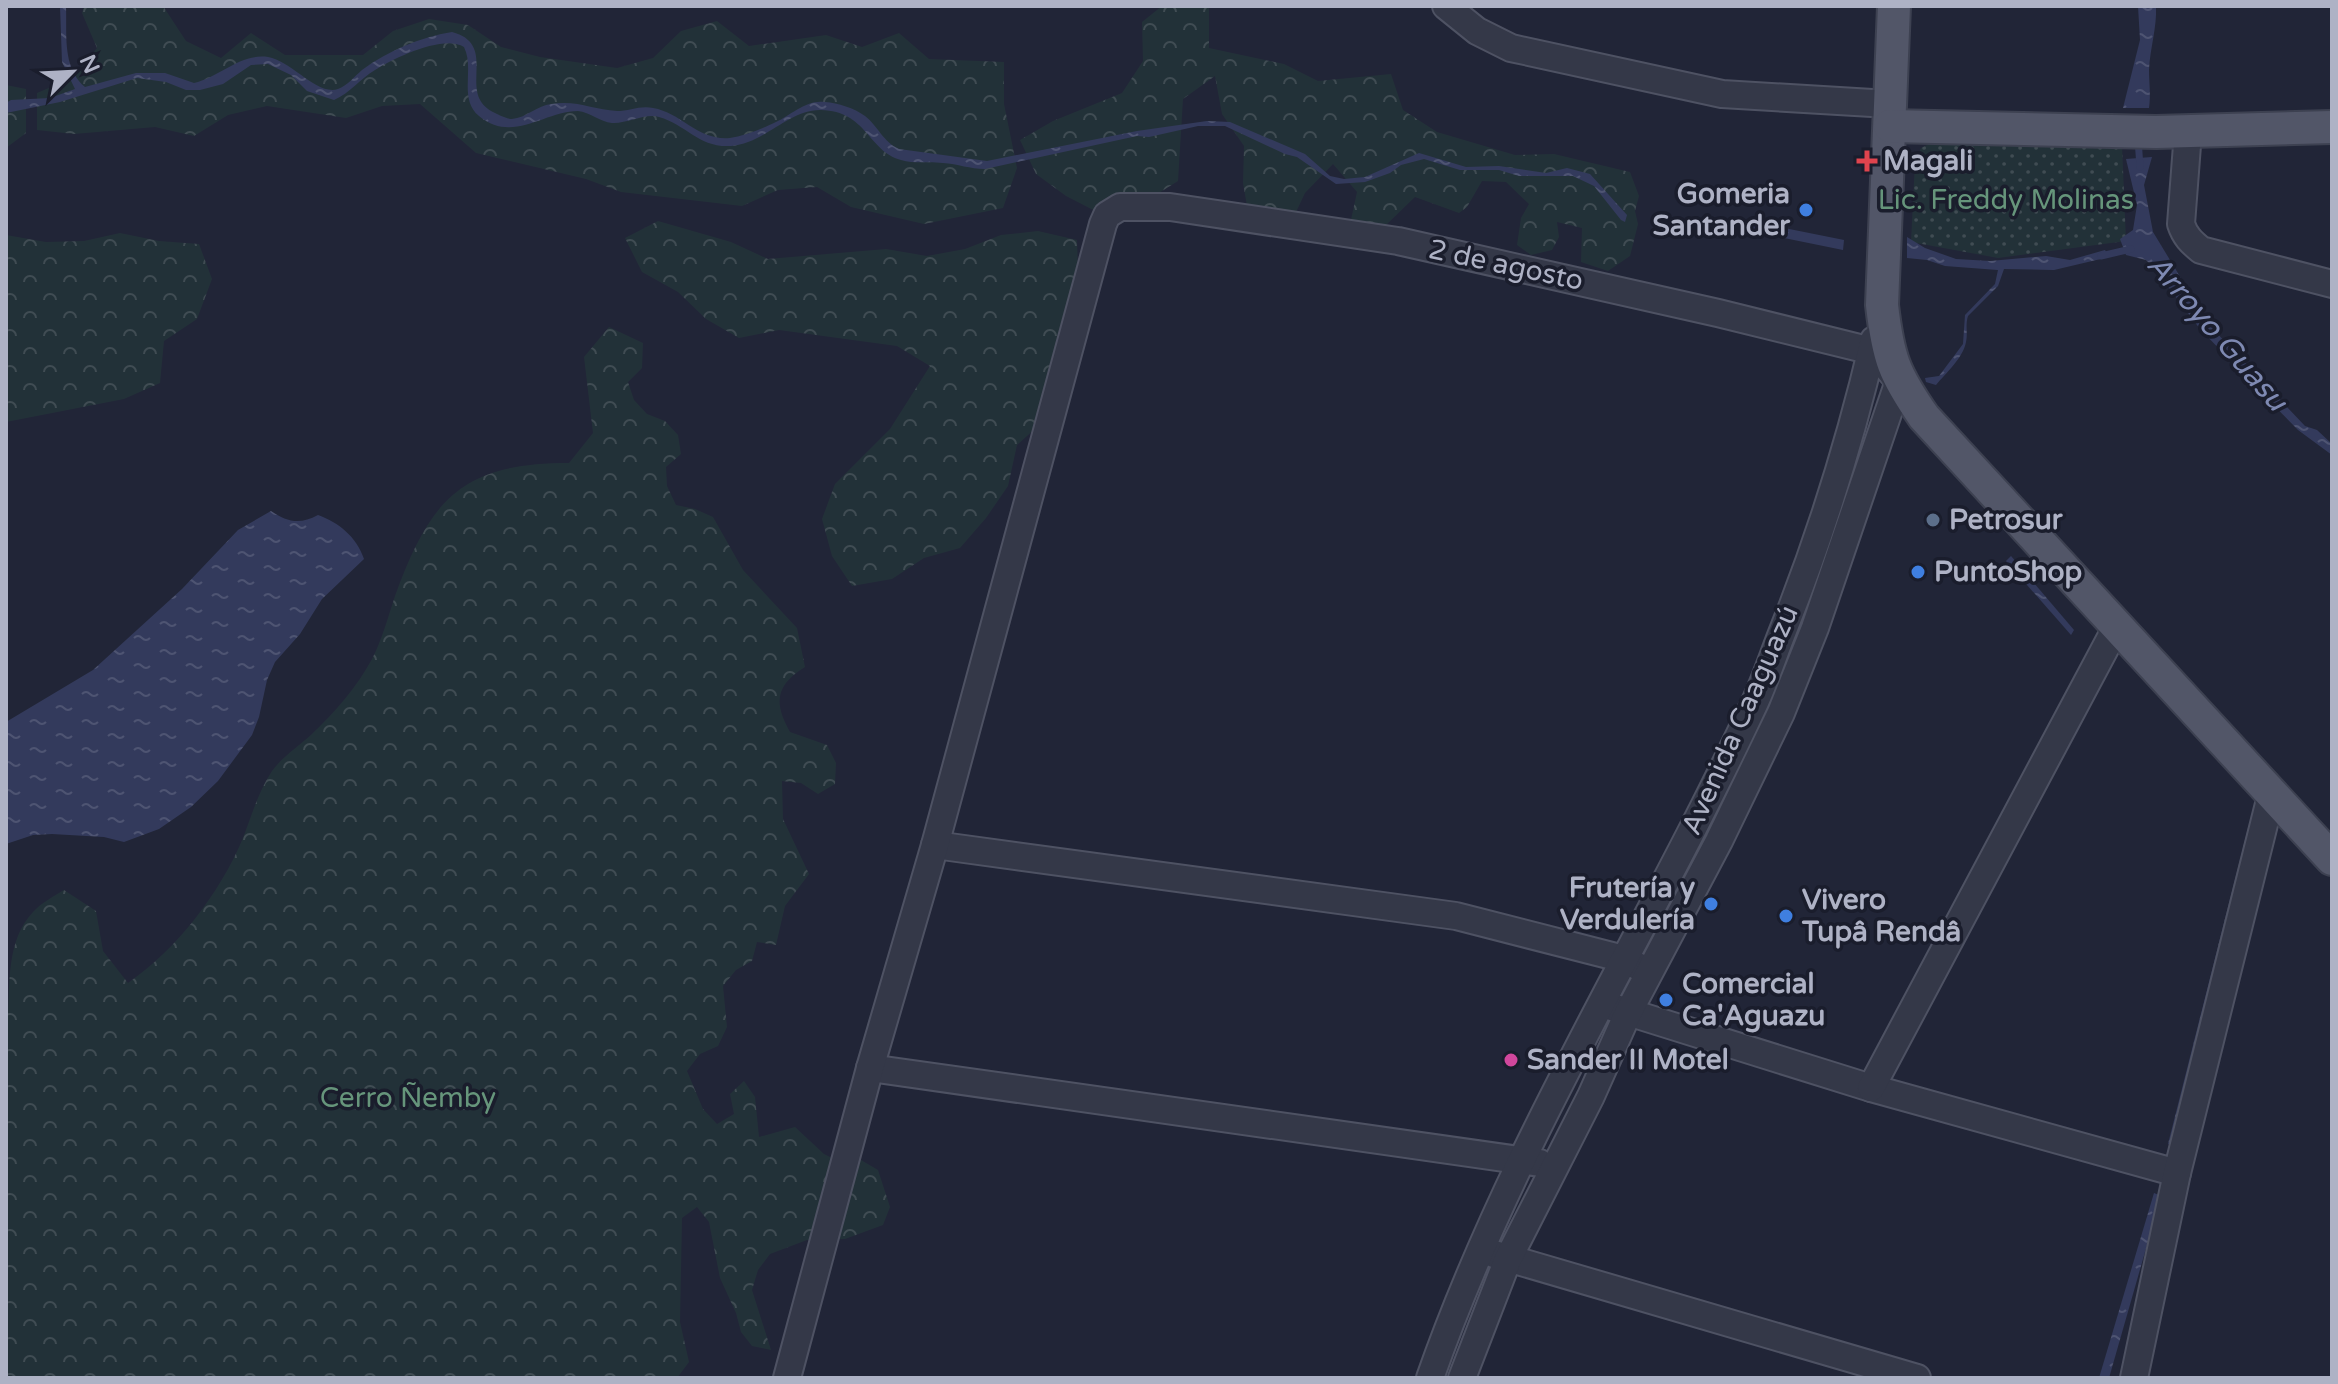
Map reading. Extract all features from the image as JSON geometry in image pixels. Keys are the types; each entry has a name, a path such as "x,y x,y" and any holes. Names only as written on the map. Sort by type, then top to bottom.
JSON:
{"main road":[{"path":"1894,6 1882,305 1887,346 1899,381 1924,417 2332,859"},
{"path":"1890,115 2008,130 2188,132 2332,127"}],"street":[{"path":"1446,6 1477,31 1511,48 1722,94 1890,115"},
{"path":"2188,132 2181,224 2191,242 2201,250 2332,284"},
{"name":"2 de agosto","path":"935,845 1103,224 1107,215 1120,207 1170,207 1398,241 1703,309 1872,351"},
{"name":"Avenida Caaguazú","path":"1430,1378 1481,1249 1523,1159 1756,699 1804,576 1854,423 1882,305"},
{"path":"1872,351 1899,381"},
{"name":"Avenida Caaguazú","path":"1462,1378 1508,1259 1591,1096 1649,971 1719,841 1781,713 1815,628 1899,381"},
{"path":"1871,1088 2117,626"},
{"path":"2134,1378 2177,1173 2272,792"},
{"path":"787,1378 870,1068 935,845 1456,916 1624,959 1649,971"},
{"path":"1601,1004 1871,1088 2177,1173"},
{"path":"870,1068 1523,1159 1554,1166"},
{"path":"1481,1249 1917,1378"}],"green space":[{"path":"84,6 163,6 186,41 221,58 251,33 285,55 363,55 393,31 429,19 468,25 501,47 540,57 617,68 653,58 681,31 717,21 749,46 826,35 862,47 899,33 929,59 1004,62 1004,104 1017,168 1003,208 924,224 851,207 817,187 778,190 742,206 621,192 586,179 476,153 420,104 382,106 346,118 267,106 228,115 194,136 155,127 74,134 37,130 37,93 72,78 97,48 82,13"},
{"path":"1162,6 1209,6 1209,48 1284,64 1318,81 1391,74 1403,110 1437,132 1515,155 1554,154 1630,172 1639,196 1635,211 1638,224 1630,256 1608,271 1581,262 1582,228 1557,222 1559,237 1552,250 1531,255 1517,245 1521,218 1529,204 1506,182 1482,181 1467,207 1459,213 1415,197 1386,225 1349,229 1357,192 1333,164 1305,193 1288,229 1250,223 1243,183 1244,146 1222,114 1215,76 1183,99 1178,181 1143,203 1103,215 1066,196 1036,174 1020,140 1053,121 1122,93 1143,61 1142,22"},
{"path":"6,85 26,89 26,133 6,148"},
{"name":"Lic. Freddy Molinas","path":"1929,144 2122,145 2126,241 1998,258 1911,242 1915,162 1921,148"},
{"path":"658,221 731,242 768,259 886,249 927,256 965,249 1001,235 1038,231 1077,240 1079,298 1046,419 1017,445 1008,486 960,548 924,558 892,579 852,586 832,556 822,519 835,484 890,429 930,366 897,346 779,330 739,338 706,319 678,292 642,272 625,238"},
{"path":"120,233 159,241 199,244 212,279 197,319 164,341 160,383 124,399 6,422 6,235 46,242 84,241"},
{"name":"Cerro Ñemby","path":"609,327 643,343 642,368 628,382 634,400 647,414 665,421 678,435 681,454 666,467 667,486 676,505 713,517 743,570 797,628 805,667 783,688 780,695 781,712 790,732 827,745 836,763 835,784 818,794 801,783 782,781 783,819 809,874 785,906 776,945 757,942 752,961 736,970 723,986 727,1027 718,1046 700,1054 687,1071 703,1109 717,1124 734,1114 730,1094 744,1081 755,1097 759,1137 795,1127 824,1154 842,1163 861,1160 878,1170 890,1207 883,1225 845,1239 807,1240 770,1254 758,1270 752,1290 771,1350 752,1346 741,1332 720,1278 709,1222 697,1207 682,1218 680,1322 689,1362 677,1378 6,1378 6,1038 12,955 23,925 40,906 64,890 96,911 103,951 128,983 180,937 222,879 272,771 329,717 366,669 379,644 408,563 437,512 455,494 476,480 501,470 569,463 593,433 584,357"}],"water":[{"path":"60,6 66,6 66,39 72,70 85,87 136,73 165,73 194,83 239,62 268,57 322,88 338,89 393,51 428,37 452,32 466,38 474,48 476,83 483,105 510,119 546,105 561,103 617,111 648,107 673,115 709,135 730,138 766,127 806,105 825,102 861,113 899,149 987,161 1137,131 1207,121 1230,122 1305,154 1330,176 1344,179 1365,177 1419,153 1466,167 1499,166 1546,173 1567,168 1590,174 1627,215 1625,222 1621,220 1594,186 1573,176 1519,176 1499,170 1460,170 1424,159 1401,165 1390,173 1365,182 1336,184 1297,157 1225,126 1198,126 1149,137 1137,136 985,169 901,160 881,149 848,117 821,110 798,115 754,139 731,146 702,140 654,116 612,123 578,111 516,127 504,127 492,124 473,109 469,101 464,47 444,43 394,60 334,100 307,91 291,75 268,64 251,65 223,84 200,90 186,90 166,82 137,78 60,102 6,113 6,103 11,100 50,98 75,89 62,62"},
{"path":"2138,6 2156,6 2149,70 2149,108 2123,108 2140,40"},
{"path":"2152,157 2144,185 2153,232 2210,326 2305,426 2317,430 2332,444 2332,455 2298,430 2200,329 2146,260 2126,255 2120,239 2133,230 2137,205 2126,159"},
{"path":"1754,222 1844,240 1843,250 1750,231 1704,230 1704,223"},
{"path":"1907,237 1925,248 1956,259 1990,261 2046,256 2070,260 2105,250 2109,257 2054,270 2004,269 1998,286 1968,316 1964,348 1936,385 1926,382 1925,378 1939,376 1963,344 1965,315 1995,284 1998,270 1945,266 1907,258"},
{"path":"271,511 294,521 318,515 326,518 351,537 364,559 322,599 300,634 275,662 252,735 218,781 191,807 159,829 124,842 104,837 52,834 33,835 6,844 6,722 93,670 182,589 238,530"},
{"path":"2011,556 2074,630 2071,635 2006,561"},
{"path":"2248,828 2255,831 2174,1146 2168,1144"},
{"path":"2154,1193 2161,1196 2109,1378 2099,1378"}],"waterway":[{"name":"Arroyo Guasu","path":"2138,139 2140,167"},
{"path":"2101,256 2131,249"}],"place":[{"name":"Magali","path":"1867,161"},
{"name":"Gomeria Santander","path":"1806,210"},
{"name":"Petrosur","path":"1933,520"},
{"name":"PuntoShop","path":"1918,572"},
{"name":"Frutería y Verdulería","path":"1711,904"},
{"name":"Vivero Tupâ Rendâ","path":"1786,916"},
{"name":"Comercial Ca'Aguazu","path":"1666,1000"},
{"name":"Sander II Motel","path":"1511,1060"}]}
